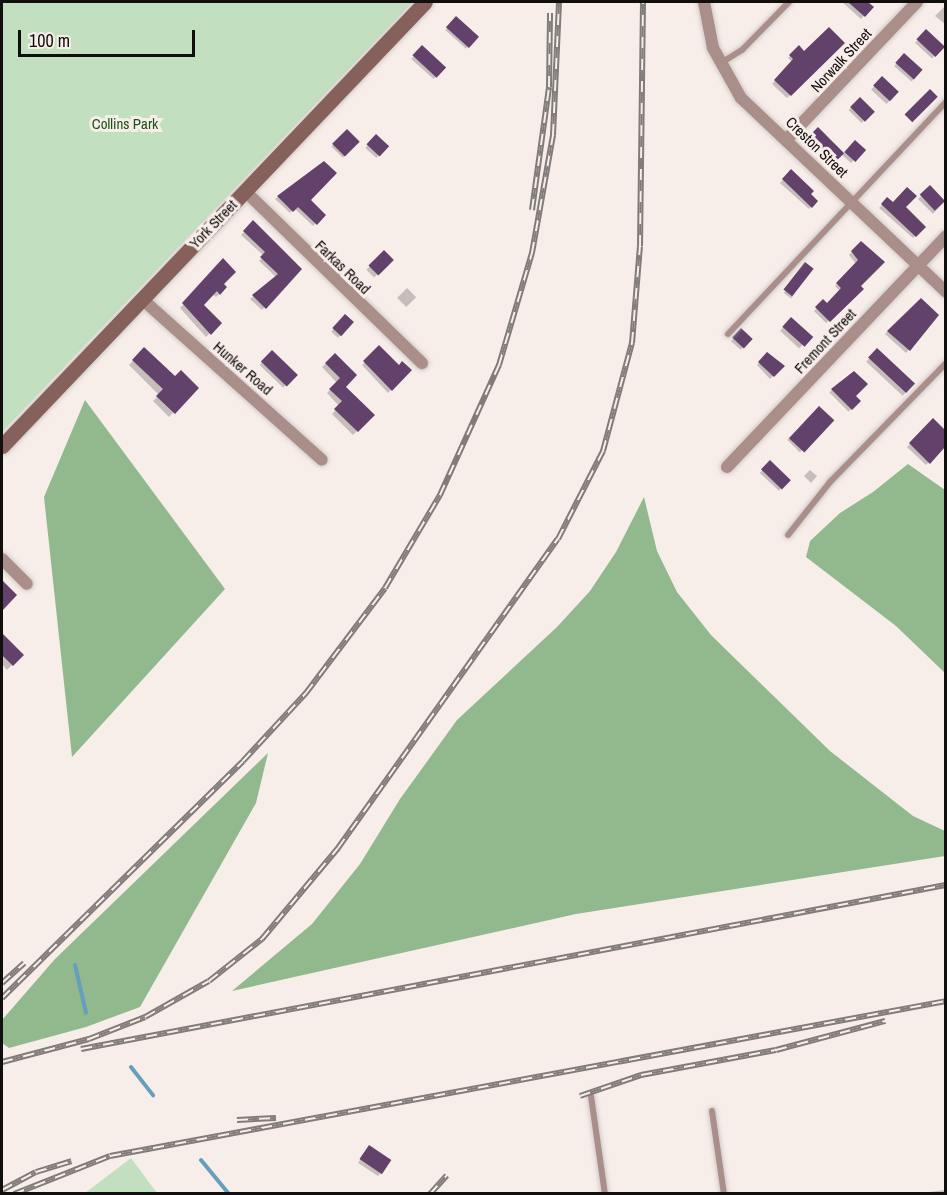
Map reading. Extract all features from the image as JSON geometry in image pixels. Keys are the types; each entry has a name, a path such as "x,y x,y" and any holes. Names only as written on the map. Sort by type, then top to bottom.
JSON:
{"street":[{"name":"York Street","path":"2,446 425,2"},
{"name":"Creston Street","path":"704,2 713,48 741,98 787,139 945,292"},
{"name":"Norwalk Street","path":"787,139 917,2"},
{"name":"Farkas Road","path":"245,190 423,363"},
{"name":"Fremont Street","path":"727,467 945,236"},
{"name":"Hunker Road","path":"142,299 322,460"},
{"path":"2,559 27,584"}],"lane":[{"path":"721,63 742,50 789,2"},
{"path":"728,334 945,102"},
{"path":"788,534 830,482 945,363"},
{"path":"591,1096 605,1194"},
{"path":"712,1111 724,1194"}],"green space":[{"name":"Collins Park","path":"2,2 413,2 2,432"},
{"path":"85,400 225,589 72,757 44,497"},
{"path":"908,464 945,490 945,673 896,626 806,557 810,541 840,513 873,492"},
{"path":"644,497 657,551 677,592 711,635 830,751 913,816 945,831 945,856 576,914 232,991 312,924 360,864 400,799 457,720 557,627 590,591 616,552"},
{"path":"268,753 256,803 140,1007 86,1027 9,1048 2,1043 2,1020 55,959"},
{"path":"131,1158 157,1193 85,1193"}],"building":[{"path":"848,2 868,2 874,7 865,17"},
{"path":"456,16 479,37 469,48 446,27"},
{"path":"829,27 845,43 791,96 774,80 793,59 789,55 799,45 804,51"},
{"path":"926,29 945,47 935,57 916,39"},
{"path":"422,45 446,68 437,78 412,55"},
{"path":"904,53 923,70 914,79 895,63"},
{"path":"882,76 899,92 890,101 873,86"},
{"path":"930,89 938,97 912,122 905,114"},
{"path":"860,97 875,112 865,122 850,107"},
{"path":"818,127 844,153 834,163 808,137"},
{"path":"347,129 360,142 345,157 332,144"},
{"path":"376,134 389,146 380,157 366,144"},
{"path":"855,140 866,150 855,162 844,152"},
{"path":"324,161 337,173 311,200 326,215 317,225 298,207 293,212 277,196"},
{"path":"791,169 814,191 811,194 818,201 812,208 782,179"},
{"path":"930,185 945,201 935,211 920,195"},
{"path":"907,187 917,196 906,207 926,227 916,237 881,204 887,197 893,202"},
{"path":"253,220 302,269 266,309 252,295 278,274 260,257 265,252 243,231"},
{"path":"861,241 885,262 861,286 864,289 830,322 815,307 823,299 827,303 841,288 836,283 858,260 851,251"},
{"path":"384,250 394,260 378,275 368,266"},
{"path":"223,258 236,272 224,284 227,287 220,295 217,291 204,305 222,323 211,335 182,303"},
{"path":"805,262 814,269 792,296 783,290"},
{"path":"921,298 939,315 910,351 887,331"},
{"path":"345,314 354,322 341,336 332,328"},
{"path":"791,317 813,337 805,347 782,327"},
{"path":"741,328 753,339 744,348 732,338"},
{"path":"379,345 399,365 402,361 412,370 392,391 363,361"},
{"path":"144,347 175,376 181,370 199,388 175,414 156,396 163,389 132,360"},
{"path":"877,348 915,383 906,393 868,358"},
{"path":"272,350 298,375 287,387 261,362"},
{"path":"767,352 785,366 774,377 758,362"},
{"path":"335,353 357,375 346,387 375,415 358,432 334,409 342,401 329,389 340,378 325,363"},
{"path":"854,371 868,384 856,396 861,401 852,410 831,389"},
{"path":"819,406 834,420 804,453 789,438"},
{"path":"933,418 945,430 945,447 930,464 909,443"},
{"path":"770,460 791,480 782,489 761,469"},
{"path":"2,580 17,595 2,611"},
{"path":"2,633 24,655 13,666 2,655"},
{"path":"369,1145 391,1160 382,1174 359,1159"}],"waterway":[{"path":"75,965 86,1013"},
{"path":"131,1067 153,1095"},
{"path":"201,1160 229,1194"}],"railway":[{"path":"2,998 243,761 306,693 385,588 440,495 499,365 532,253 553,135 559,2"},
{"path":"2,1062 89,1039 145,1017 209,981 262,939 338,848 558,539 603,451 632,343 640,246 643,2"},
{"path":"532,210 549,87 550,13"},
{"path":"81,1049 946,885"},
{"path":"2,983 24,963"},
{"path":"14,1194 110,1156 946,1001"},
{"path":"580,1096 641,1075 776,1050 885,1021"},
{"path":"237,1120 276,1118"},
{"path":"2,1190 36,1172 71,1161"},
{"path":"430,1194 447,1175"}]}
